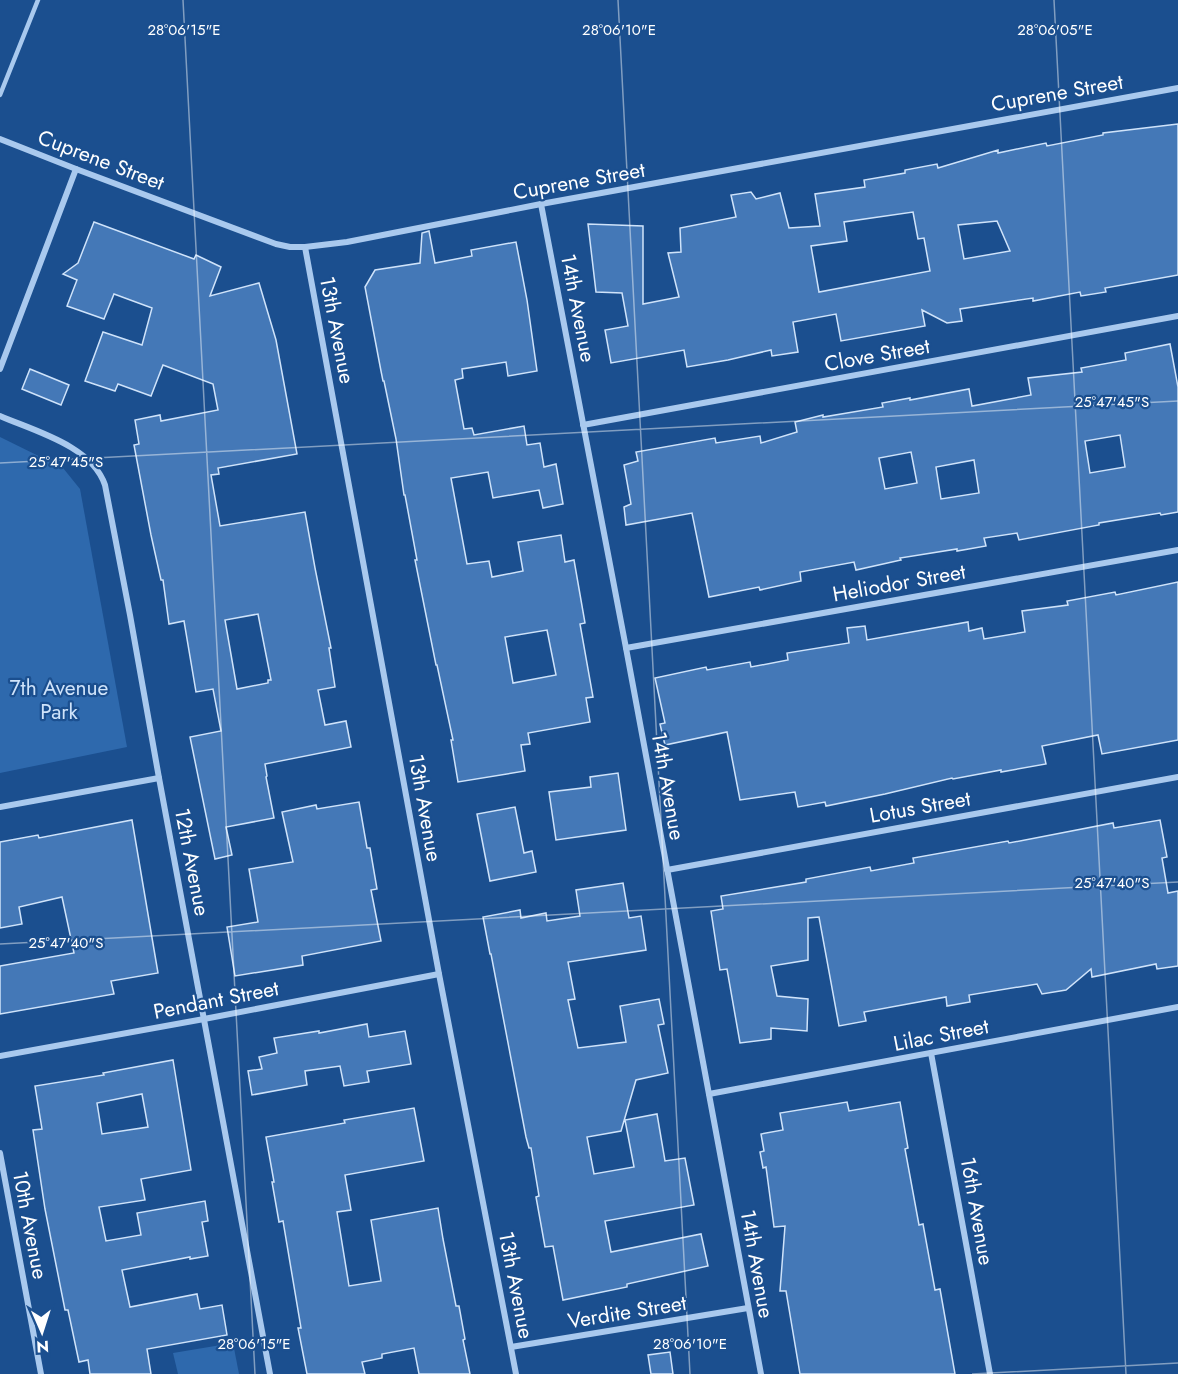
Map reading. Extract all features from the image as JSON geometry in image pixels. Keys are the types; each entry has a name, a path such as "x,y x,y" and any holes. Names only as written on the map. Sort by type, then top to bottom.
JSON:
{"street":[{"name":"Cuprene Street","path":"0,139 276,244 305,247 347,242 541,204 1178,88"},
{"path":"0,369 76,169"},
{"name":"14th Avenue","path":"541,204 710,1094 760,1374"},
{"name":"13th Avenue","path":"305,247 439,974 516,1374"},
{"name":"Clove Street","path":"583,425 1178,316"},
{"name":"12th Avenue","path":"0,416 62,442 79,452 94,464 103,478 270,1374"},
{"name":"Heliodor Street","path":"626,648 1178,550"},
{"name":"Lotus Street","path":"667,870 1178,777"},
{"path":"0,807 159,778"},
{"name":"Pendant Street","path":"0,1056 439,974"},
{"name":"Lilac Street","path":"710,1094 1178,1007"},
{"name":"16th Avenue","path":"931,1053 990,1374"},
{"name":"10th Avenue","path":"0,1153 41,1374"},
{"name":"Verdite Street","path":"511,1347 748,1308"}],"lane":[{"path":"0,95 38,0"}],"green space":[{"name":"7th Avenue Park","path":"0,437 63,468 80,489 127,747 0,773"},
{"path":"233,1343 239,1374 178,1374 173,1353"}],"building":[{"path":"1178,124 1178,275 1105,288 1106,292 1081,296 1080,292 1033,301 1033,298 960,309 962,321 947,323 922,310 925,326 841,341 836,314 793,322 798,352 772,356 771,350 687,367 684,350 611,363 605,330 628,326 622,293 596,292 588,224 643,226 643,304 679,297 668,253 681,252 680,228 736,217 731,195 751,192 756,199 780,193 789,228 820,226 815,194 865,187 864,180 905,173 905,170 937,164 938,168 998,150 998,153 1046,143 1047,146 1103,135 1103,133","holes":["913,212 918,239 924,238 930,271 819,292 811,246 847,241 844,222","997,221 1010,251 964,259 958,225"]},
{"path":"94,222 194,259 196,255 221,267 210,296 259,283 276,340 297,454 218,468 219,474 211,475 220,526 305,512 331,648 329,648 335,687 318,690 325,725 346,721 351,747 265,764 274,818 226,827 232,855 215,859 190,737 221,731 213,689 196,692 184,621 169,624 163,580 161,580 151,535 134,445 139,444 135,420 160,415 161,421 218,410 213,384 163,365 151,396 118,384 115,391 85,381 103,332 142,345 152,308 114,294 104,319 67,306 77,280 63,274 78,263","holes":["258,614 271,680 268,680 268,683 237,689 225,620"]},
{"path":"429,231 435,263 472,256 471,250 516,242 537,371 508,376 506,362 462,369 463,378 455,380 464,429 472,428 474,435 524,426 527,445 540,443 544,467 556,464 563,504 543,508 539,490 493,498 488,472 451,478 467,564 489,561 492,577 523,571 518,542 561,535 565,562 574,560 585,623 580,624 593,697 586,698 590,722 528,733 530,744 521,745 525,771 458,782 451,740 453,740 415,560 417,560 396,439 365,287 375,270 420,263 422,233","holes":["547,630 556,675 513,683 505,637"]},
{"path":"1170,344 1178,387 1178,512 1099,523 1099,525 1019,540 1017,533 984,538 986,546 900,558 901,560 856,570 854,562 800,572 801,581 760,590 759,587 709,597 692,513 626,525 624,507 631,504 624,465 638,461 636,452 715,438 716,443 760,436 761,443 797,432 795,422 823,415 823,417 883,407 882,403 969,389 972,406 1031,395 1028,378 1082,372 1081,368 1126,360 1125,353","holes":["1120,435 1125,467 1090,473 1085,441","911,452 917,483 885,489 879,458","974,460 979,493 941,499 936,467"]},
{"path":"30,369 69,385 61,405 22,389"},
{"path":"1178,582 1178,740 1102,754 1098,735 1042,746 1046,764 952,778 826,806 825,802 798,807 795,792 740,800 727,732 665,745 660,724 665,723 655,678 706,667 707,670 750,662 751,667 788,660 787,653 849,643 847,628 865,626 867,640 968,622 969,631 982,628 984,639 1025,632 1022,611 1068,605 1067,601 1115,592 1116,595"},
{"path":"618,773 626,830 556,840 549,792 591,787 590,777"},
{"path":"359,802 377,889 371,890 381,941 302,956 303,965 235,976 227,927 258,922 249,869 293,862 282,812 316,805 317,809"},
{"path":"515,807 524,853 532,851 536,872 490,881 477,814"},
{"path":"132,820 158,973 111,981 114,994 0,1014 0,966 74,953 62,897 19,907 22,924 0,928 0,842 38,835 39,838"},
{"path":"1160,820 1167,857 1162,858 1168,893 1178,891 1178,966 1157,969 1156,964 1092,977 1091,969 1066,990 1042,994 1037,984 969,995 970,1002 947,1006 946,997 864,1012 866,1021 839,1026 819,917 808,918 808,960 771,966 777,996 808,999 807,1031 771,1028 771,1039 740,1043 727,969 720,970 711,911 723,909 721,896 806,882 806,879 870,867 871,871 914,863 913,858 1008,841 1009,843 1113,823 1114,828"},
{"path":"623,883 629,918 641,916 646,950 568,962 575,999 568,1000 578,1048 626,1042 620,1006 659,999 664,1024 658,1025 668,1073 636,1080 621,1131 587,1137 594,1174 634,1167 625,1120 657,1114 665,1161 685,1158 694,1205 605,1221 611,1252 701,1234 708,1266 627,1284 627,1287 563,1300 553,1246 545,1247 536,1197 539,1196 531,1148 529,1148 526,1137 483,917 520,910 521,918 546,913 547,921 580,916 576,890"},
{"path":"367,1024 369,1037 405,1031 411,1064 367,1071 369,1082 344,1086 340,1066 305,1071 307,1085 252,1095 248,1071 262,1069 259,1057 277,1053 274,1038"},
{"path":"173,1060 191,1170 141,1179 145,1200 99,1207 106,1241 141,1235 137,1213 205,1201 208,1221 202,1222 208,1256 190,1259 190,1257 122,1270 130,1307 197,1294 200,1309 222,1305 227,1335 147,1349 151,1374 90,1374 88,1360 79,1362 68,1310 65,1310 45,1209 33,1130 42,1129 35,1086 104,1075 103,1073","holes":["142,1094 148,1127 102,1134 97,1103"]},
{"path":"847,1102 849,1111 900,1102 908,1148 905,1149 919,1225 923,1224 935,1290 940,1289 955,1374 800,1374 786,1291 780,1291 785,1226 774,1227 766,1167 763,1168 760,1152 764,1151 761,1134 783,1130 780,1113"},
{"path":"414,1108 424,1161 345,1175 351,1210 337,1212 349,1286 381,1281 371,1220 438,1208 456,1306 459,1306 470,1374 419,1374 414,1348 382,1354 382,1358 362,1362 365,1374 307,1374 283,1221 279,1222 266,1137"},
{"path":"670,1352 673,1374 651,1374 648,1355"}]}
